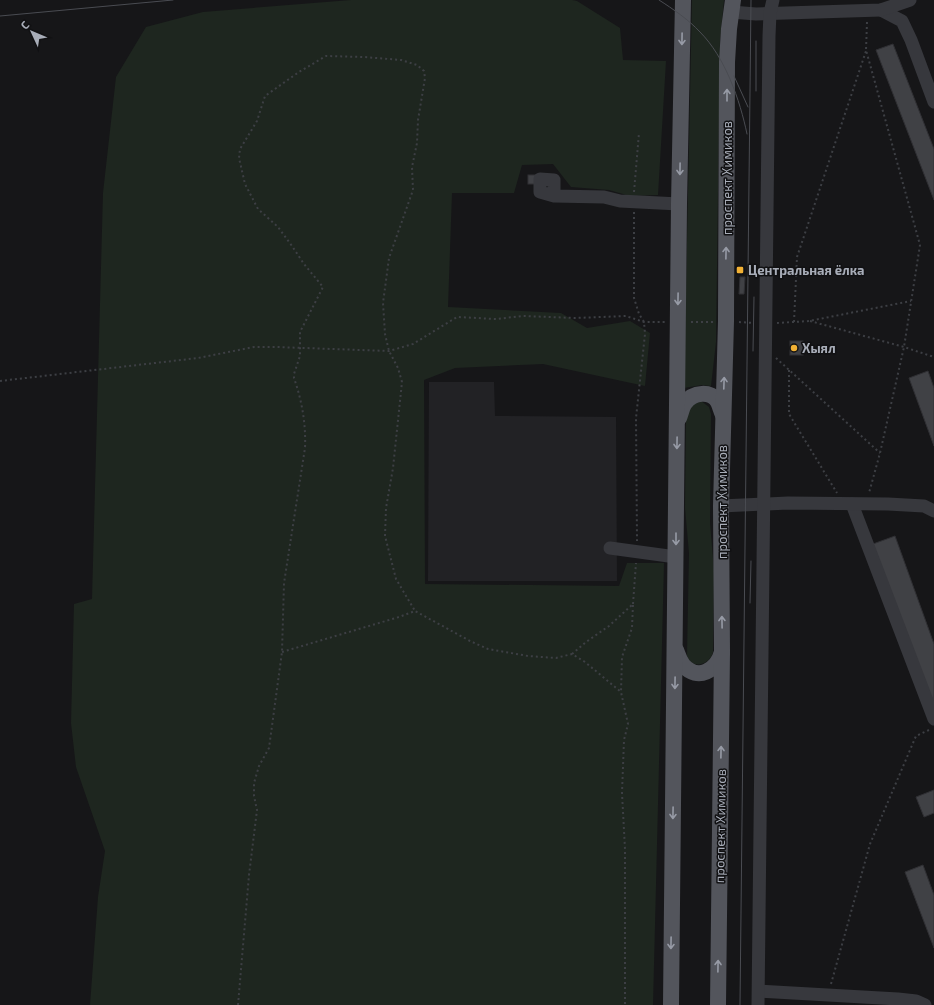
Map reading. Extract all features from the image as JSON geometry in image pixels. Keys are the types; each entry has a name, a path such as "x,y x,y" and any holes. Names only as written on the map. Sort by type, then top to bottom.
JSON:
{"main road":[{"path":"671,1005 679,204 683,0"},
{"name":"проспект Химиков","path":"718,1005 722,652 721,506 726,314 727,62 732,6"},
{"path":"677,423 685,403 691,397 698,394 707,394 714,398 723,415"},
{"path":"675,646 679,659 684,666 691,671 699,673 708,671 715,666 720,659 722,652"}],"street":[{"path":"758,1005 769,59 770,13 773,0"},
{"path":"732,6 770,13 881,10 910,0"},
{"path":"881,10 902,21 911,40 934,102"},
{"path":"554,196 604,197 620,201 679,204"},
{"path":"721,506 764,504 866,504 924,506 934,511"},
{"path":"848,504 934,719"},
{"path":"610,548 676,557"},
{"path":"759,991 828,995 846,1000 899,1002 916,1000 925,1005"}],"path":[{"path":"866,504 880,453 904,347 920,244 866,50 867,10"},
{"path":"794,322 797,257 866,50"},
{"path":"238,1005 249,875 257,810 254,796 254,784 259,766 269,748 282,652 284,583 306,437 303,406 294,374 300,356 300,332 323,287 304,264 282,233 258,208 245,184 239,158 240,149 257,122 265,96 299,72 326,56 401,60 417,65 424,71 425,78 412,167 412,190 388,258 383,303 389,351 398,368 402,382 393,468 386,508 385,536 396,579 415,611 470,641 488,649 528,656 556,658 572,654 609,626 633,604"},
{"path":"637,543 636,418 645,334 644,322 639,314 634,298 634,202 639,133"},
{"path":"766,324 809,320 911,301"},
{"path":"0,381 198,358 254,347 278,346 389,351 413,344 457,317 496,319 523,316 575,318 626,316 644,322 678,322"},
{"path":"809,320 934,357"},
{"path":"766,349 880,453"},
{"path":"789,370 789,414 848,504"},
{"path":"626,1005 626,849 622,793 624,740 628,724 621,692 622,657 632,628 637,559"},
{"path":"282,652 415,611"},
{"path":"572,654 585,662 621,692"},
{"path":"828,995 870,844 916,736 934,728"}],"shaded area":[{"path":"351,0 572,0 577,1 620,28 623,60 666,61 658,195 630,196 609,190 571,187 553,164 522,165 514,193 452,193 448,307 561,313 587,328 630,321 650,333 645,386 543,364 455,368 424,380 425,584 619,586 627,563 664,563 653,1005 90,1005 98,897 105,851 76,767 71,723 74,604 92,599 103,193 116,77 146,27 203,12"},
{"path":"692,0 724,0 720,41 716,342 711,386 702,385 684,388"},
{"path":"429,382 494,382 495,416 616,417 617,581 428,581"},
{"path":"701,401 709,407 711,414 710,523 714,570 713,652 705,663 697,664 689,660 687,656 689,553 685,508 686,414 688,407"}],"building":[{"path":"893,44 934,149 934,200 876,50"},
{"path":"528,175 536,175 536,184 528,184"},
{"path":"740,277 745,277 744,294 739,294"},
{"path":"790,341 803,341 803,355 790,355"},
{"path":"928,371 934,388 934,446 909,378"},
{"path":"895,536 934,644 934,711 873,544"},
{"path":"934,790 934,813 924,817 916,797"},
{"path":"923,865 934,895 934,948 905,872"}],"tram line":[{"path":"0,16 173,0"},
{"path":"659,0 681,15 696,28 709,42 717,54 736,93 747,134"},
{"path":"740,1005 751,0"},
{"path":"756,41 756,91"},
{"path":"734,76 748,107"},
{"path":"753,351 754,297"},
{"path":"750,603 751,561"}],"place":[{"name":"Центральная ёлка","path":"740,270"},
{"name":"Хыял","path":"794,348"}]}
